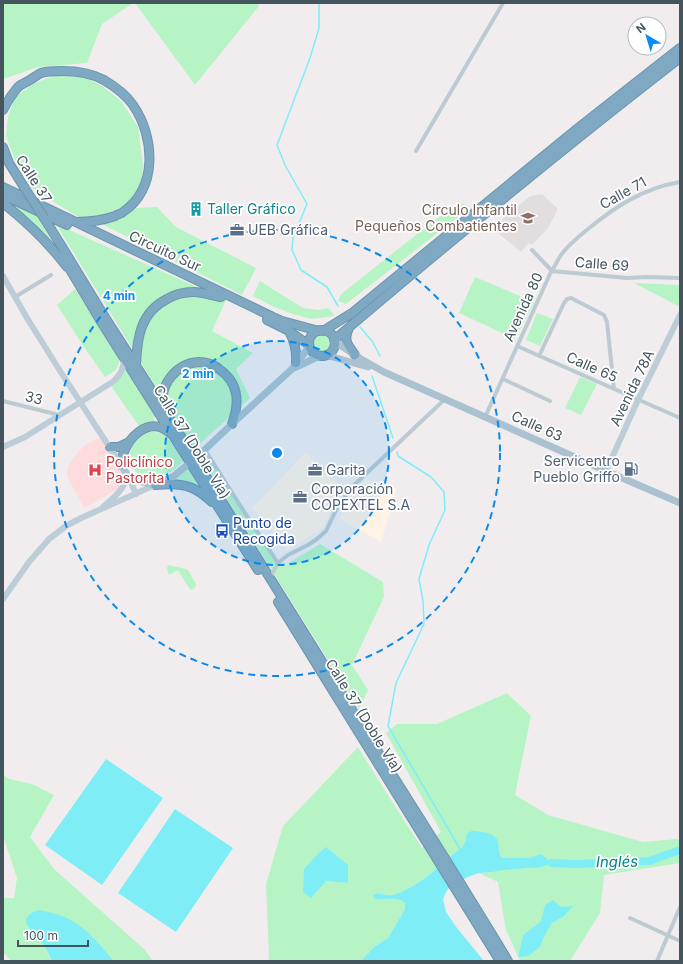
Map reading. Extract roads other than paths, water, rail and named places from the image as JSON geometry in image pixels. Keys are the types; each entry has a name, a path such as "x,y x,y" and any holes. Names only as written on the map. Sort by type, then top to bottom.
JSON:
{"highway":[{"path":"321,331 330,334 334,340 332,351 323,356 313,353 309,346 310,338 316,332 337,323 352,313 578,128 680,48"},
{"path":"334,340 458,236 680,58"},
{"path":"3,110 19,86 41,73 56,71 86,73 102,79 114,86 133,104 142,120 147,134 150,164 146,181 136,199 122,212 104,220 73,222"},
{"path":"3,147 8,163"},
{"name":"Calle 37","path":"8,163 44,218"},
{"name":"Circuito Sur","path":"3,188 272,317 291,327 309,346"},
{"name":"Circuito Sur","path":"3,195 221,297 291,327 321,331"},
{"path":"3,202 49,245 72,272"},
{"name":"Calle 37 (Doble Vía)","path":"44,218 62,255 100,320 469,903 508,961"},
{"name":"Calle 37 (Doble Vía)","path":"44,218 270,578 427,837"},
{"path":"136,364 136,350 142,325 148,314 155,306 174,295 194,292 221,297"},
{"path":"294,366 296,349 291,327 326,326 337,323"},
{"path":"350,326 346,337 347,343 355,355"},
{"path":"166,411 162,398 167,382 176,371 182,367 191,363 200,362 218,367 231,380 236,392 237,401 232,424"},
{"path":"121,465 129,442 138,432 150,426 157,426 164,428 173,436"},
{"path":"110,447 119,447 129,442"},
{"path":"155,485 172,484 189,487 196,490 217,506"},
{"name":"Calle 37 (Doble Vía)","path":"469,903 500,961"}],"main road":[{"name":"Calle 37","path":"3,154 8,163"},
{"name":"Calle 63","path":"334,340 355,355 384,372"},
{"path":"198,456 294,366 309,346"},
{"name":"Calle 63","path":"323,356 353,362 384,372 680,503"},
{"path":"294,366 323,356"},
{"path":"121,465 128,476 139,481 155,485 174,476 186,466"}],"street":[{"path":"416,151 503,3"},
{"name":"Calle 71","path":"600,219 635,196 667,184 680,182"},
{"name":"Avenida 80","path":"485,417 560,256 574,240 600,219"},
{"path":"532,250 552,271"},
{"name":"Calle 69","path":"552,271 627,278 680,278"},
{"path":"15,297 51,275"},
{"path":"3,276 27,318 121,465"},
{"path":"539,356 564,303 567,299 571,298 604,315 607,322 614,389"},
{"name":"Avenida 78A","path":"606,471 638,400 680,315"},
{"name":"Calle 65","path":"517,346 680,418"},
{"path":"3,447 24,437 114,382 120,375 123,368 124,356"},
{"path":"503,379 550,401"},
{"path":"270,578 278,563 288,555 317,539 326,531 338,506 352,487 445,399"},
{"name":"33","path":"3,401 59,416"},
{"path":"205,450 278,563"},
{"path":"128,476 136,494"},
{"path":"99,510 119,493 125,485 128,476"},
{"path":"3,599 29,562 49,540 66,526 155,485"},
{"path":"657,961 680,907"},
{"path":"630,918 680,941"}],"water":[{"path":"106,759 163,798 102,885 45,845"},
{"path":"175,809 233,848 176,932 118,893"},
{"path":"472,831 493,835 497,839 502,858 530,858 541,854 552,863 541,867 479,873 450,887 446,892 443,899 446,912 484,961 361,961 374,947 388,938 405,909 405,903 402,901 394,899 375,899 373,896 375,894 393,895 402,892 419,882 460,849 464,845 468,833"},
{"path":"326,847 348,865 348,883 326,881 311,898 303,892 304,869"},
{"path":"553,900 561,907 573,906 563,917 552,923 540,947 528,956 518,957 523,935 541,921 545,905"},
{"path":"39,910 62,916 82,927 114,961 52,961 45,947 28,927 26,922 29,915"}],"waterway":[{"path":"319,3 319,28 310,58 277,145 285,165 307,204 293,238 292,250 301,270 327,287 338,306"},
{"path":"360,327 372,341 380,356"},
{"path":"372,376 393,438"},
{"path":"397,452 398,456 431,477 444,492 445,510 429,545 419,579 423,601 424,624 396,683 388,726 460,849"},
{"name":"Inglés","path":"552,863 576,864 649,861 680,850"}],"place":[{"name":"Taller Gráfico","path":"196,209"},
{"name":"Círculo Infantil Pequeños Combatientes","path":"528,218"},
{"name":"UEB Gráfica","path":"237,230"},
{"name":"Servicentro Pueblo Griffo","path":"631,469"},
{"name":"Policlínico Pastorita","path":"95,470"},
{"name":"Garita","path":"315,470"},
{"name":"Corporación COPEXTEL S.A","path":"300,497"},
{"name":"Punto de Recogida","path":"222,531"}]}
